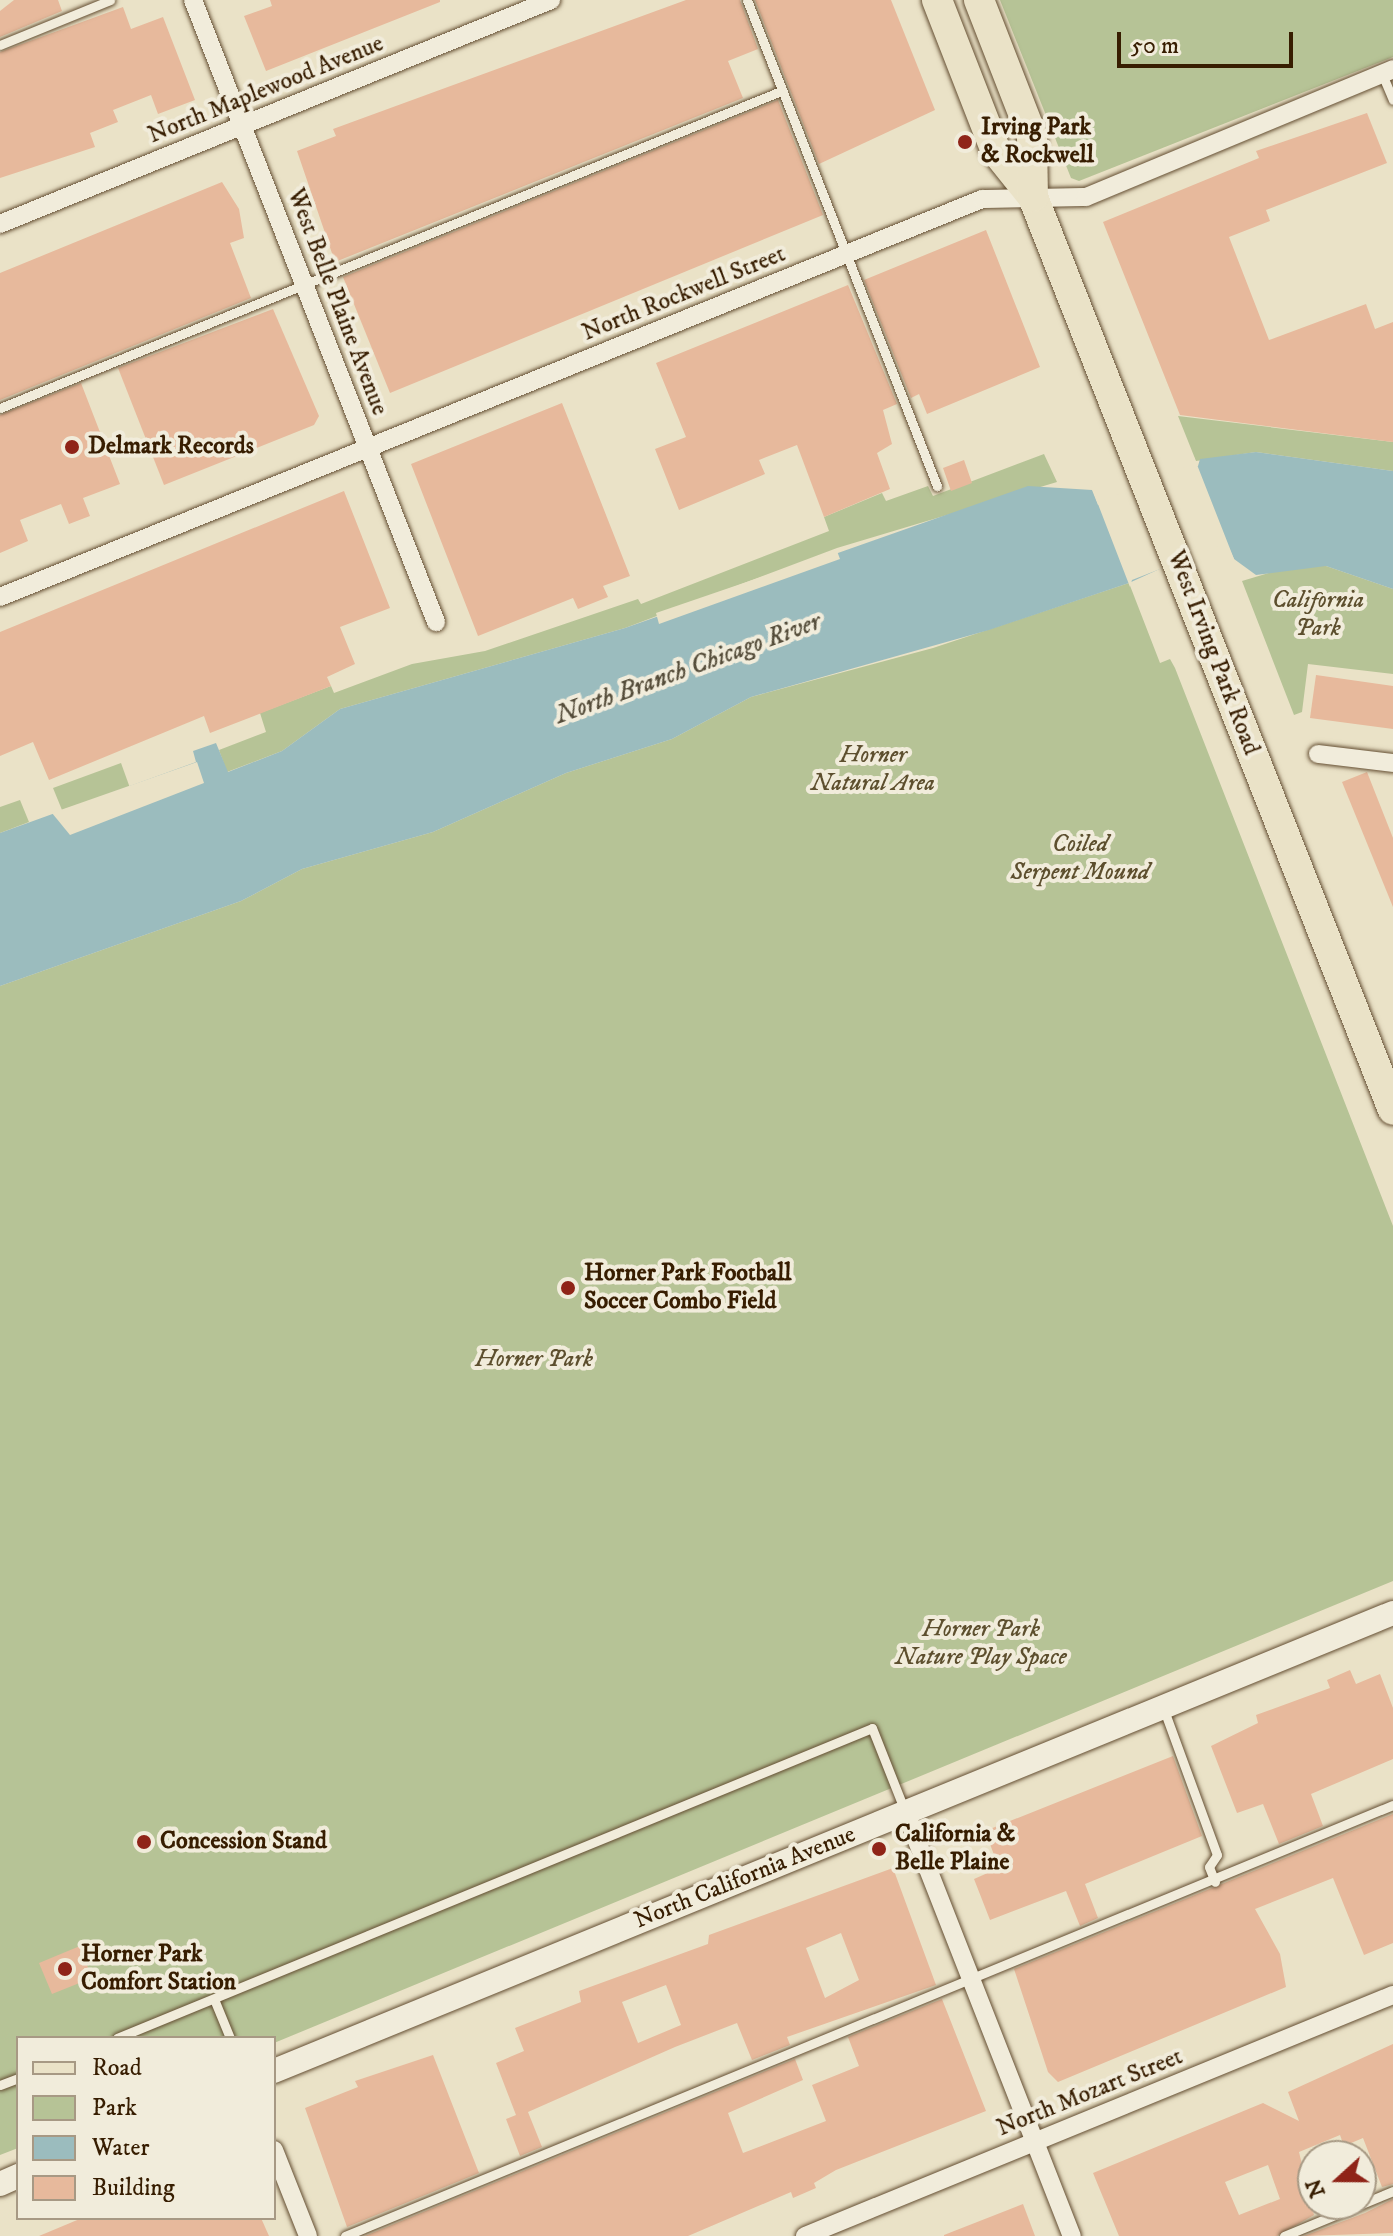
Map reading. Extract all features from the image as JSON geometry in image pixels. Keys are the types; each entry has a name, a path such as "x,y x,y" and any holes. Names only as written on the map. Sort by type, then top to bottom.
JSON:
{"main road":[{"name":"West Irving Park Road","path":"937,0 996,151 1033,197 1393,1110"},
{"name":"West Irving Park Road","path":"979,0 1032,136 1033,197"}],"street":[{"name":"West Belle Plaine Avenue","path":"193,0 436,622"},
{"name":"North Maplewood Avenue","path":"0,224 551,0"},
{"name":"North Rockwell Street","path":"0,597 982,199 1086,197 1388,71"},
{"path":"1318,754 1393,763"},
{"name":"North California Avenue","path":"276,2070 1393,1613"},
{"path":"906,1813 1072,2236"},
{"name":"North Mozart Street","path":"805,2236 1393,1995"},
{"path":"276,2155 308,2236"}],"lane":[{"path":"0,45 110,0"},
{"path":"747,0 937,486"},
{"path":"1388,71 1393,100"},
{"path":"0,408 781,91"},
{"path":"1163,1707 1217,1855 1209,1867 1215,1882"},
{"path":"122,2036 872,1728 906,1813"},
{"path":"345,2236 1215,1882 1393,1805"},
{"path":"214,1999 229,2036"},
{"path":"1284,2236 1393,2191"}],"green space":[{"path":"1000,0 1393,0 1393,57 1079,181 1071,178"},
{"path":"1178,416 1393,442 1393,471 1256,452 1196,461"},
{"path":"1044,454 1057,482 837,548 625,628 340,709 282,751 227,772 219,750 266,732 260,713 331,686 334,693 412,664 485,651 638,599 641,604 829,531 824,517 882,493 886,501 928,486 933,496"},
{"name":"California Park","path":"1295,565 1326,566 1393,589 1393,674 1308,664 1302,712 1294,715 1242,581"},
{"name":"Horner Park","path":"1129,583 1160,663 1170,659 1175,668 1393,1226 1393,1581 276,2042 276,2036 16,2036 16,2149 0,2155 0,986 241,901 302,869 433,832 566,773 672,739 751,697 933,648"},
{"path":"121,763 130,788 62,810 53,788"},
{"path":"20,800 29,822 0,833 0,807"}],"water":[{"name":"North Branch Chicago River","path":"1256,452 1393,471 1393,589 1326,566 1256,575 1234,559 1225,539 1129,583 989,630 751,697 672,739 566,773 433,832 302,869 241,901 0,986 0,833 196,762 193,751 216,743 228,772 282,751 340,709 625,628 1028,486 1092,490 1098,505 1198,466 1200,459"}],"pier":[{"path":"1194,457 1236,564 1224,544 1132,580 1130,587 1091,486 1101,501 1193,464"},
{"path":"837,551 840,559 659,624 656,613"},
{"path":"197,762 204,783 70,835 52,813"}],"building":[{"path":"14,0 58,0 62,11 0,37 0,11"},
{"path":"270,0 440,2 266,71 244,16 272,6"},
{"path":"686,0 740,0 758,49 728,61 743,98 335,262 297,151 336,136 333,129"},
{"path":"755,0 891,0 935,110 819,164"},
{"path":"123,7 131,29 163,17 195,100 158,114 151,95 113,110 118,122 90,133 95,147 0,178 0,52"},
{"path":"778,100 823,215 390,393 343,277"},
{"path":"1367,113 1387,163 1266,210 1270,221 1229,237 1269,340 1366,304 1375,329 1393,322 1393,442 1180,415 1103,222 1259,158 1256,151"},
{"path":"222,182 239,209 244,238 230,243 251,298 0,400 0,273"},
{"path":"986,230 1040,367 927,414 919,394 911,398 864,280"},
{"path":"848,285 897,404 883,410 892,444 877,453 890,489 824,517 797,445 759,460 765,474 679,510 655,449 686,437 656,363"},
{"path":"273,309 319,416 314,425 164,485 118,368"},
{"path":"81,383 120,484 83,498 90,516 69,524 61,504 20,520 28,541 0,553 0,415"},
{"path":"562,403 630,576 603,586 608,597 578,609 573,598 478,636 411,464"},
{"path":"964,460 972,483 951,491 943,468"},
{"path":"344,491 390,608 340,627 355,664 327,677 331,686 210,733 204,716 49,780 33,742 0,756 0,632"},
{"path":"1316,675 1393,686 1393,729 1310,718"},
{"path":"1367,772 1393,838 1393,907 1342,782"},
{"path":"1350,1670 1356,1684 1380,1674 1393,1708 1393,1759 1311,1794 1323,1826 1279,1844 1263,1804 1237,1813 1211,1746 1258,1723 1256,1715 1330,1688 1327,1680"},
{"path":"1173,1756 1202,1836 1085,1884 1098,1918 1080,1926 1066,1891 990,1920 974,1879 999,1868 985,1831"},
{"path":"1393,1814 1393,1943 1364,1955 1333,1878 1255,1909 1280,1954 1286,1987 1058,2082 1048,2072 1014,1969"},
{"path":"893,1868 936,1985 787,2037 790,2045 752,2060 737,2023 675,2047 528,2112 542,2147 520,2156 506,2119 516,2115 496,2063 524,2051 515,2028 581,2002 579,1991 708,1944 709,1935","holes":["841,1933 859,1980 825,1998 806,1948","666,1985 681,2025 638,2043 622,2002"]},
{"name":"Horner Park Comfort Station","path":"92,1941 100,1960 87,1965 92,1978 52,1994 39,1963"},
{"path":"942,1999 986,2111 836,2170 814,2183 816,2188 793,2198 791,2192 688,2236 365,2236 795,2059 803,2080 728,2113 743,2153 826,2121 812,2085 859,2066 848,2037"},
{"path":"1393,2044 1393,2184 1382,2187 1377,2174 1377,2140 1342,2140 1340,2135 1328,2140 1297,2140 1297,2220 1305,2220 1277,2236 1119,2236 1093,2173 1263,2103 1299,2121 1288,2092","holes":["1268,2165 1280,2199 1239,2215 1225,2182"]},
{"path":"433,2055 479,2173 347,2227 305,2108 358,2087 355,2081"},
{"path":"1393,2199 1393,2233 1304,2236 1346,2220 1377,2220 1377,2207"},
{"path":"1023,2204 1035,2236 944,2236 944,2235"},
{"path":"77,2220 262,2220 269,2236 39,2236"}],"place":[{"name":"Irving Park & Rockwell","path":"965,142"},
{"name":"Delmark Records","path":"72,447"},
{"name":"Horner Park Football Soccer Combo Field","path":"568,1288"},
{"name":"Concession Stand","path":"144,1842"},
{"name":"California & Belle Plaine","path":"879,1849"},
{"name":"Horner Park Comfort Station","path":"65,1969"}],"park label":[{"name":"Horner Natural Area","path":"873,770"},
{"name":"Coiled Serpent Mound","path":"1080,859"},
{"name":"Horner Park Nature Play Space","path":"981,1644"}]}
